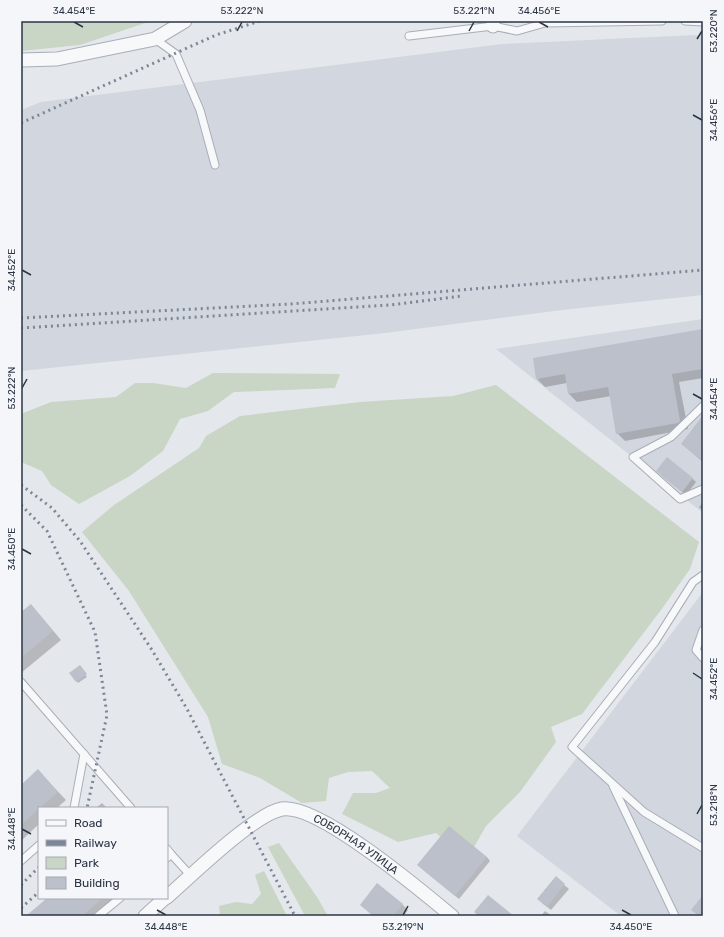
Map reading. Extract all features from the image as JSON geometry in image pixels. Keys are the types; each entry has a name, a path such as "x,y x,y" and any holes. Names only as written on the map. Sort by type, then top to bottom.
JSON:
{"street":[{"path":"21,60 57,59 155,39 185,21"},
{"name":"СОБОРНАЯ УЛИЦА","path":"168,895 249,826 282,809 297,811 336,829 404,876 452,916"},
{"name":"СОБОРНАЯ УЛИЦА","path":"145,916 164,899"}],"lane":[{"path":"409,36 493,24 517,31 545,23 662,21"},
{"path":"685,21 703,22"},
{"path":"155,39 176,54 200,110 215,165"},
{"path":"703,406 672,437 633,457 680,499 703,489"},
{"path":"703,575 693,582 655,642 572,747 644,812 703,848"},
{"path":"703,630 696,650 703,658"},
{"path":"21,682 130,807"},
{"path":"74,807 84,754"},
{"path":"611,782 675,916"},
{"path":"21,861 38,846"},
{"path":"168,854 190,876"},
{"path":"98,916 119,899"}],"shaded area":[{"path":"696,35 703,37 703,295 562,310 385,333 21,371 21,110 41,102 502,44"},
{"path":"703,319 703,513 496,349"},
{"path":"703,592 703,916 621,916 517,836"}],"green space":[{"path":"21,21 151,21 80,45 21,51"},
{"path":"213,373 340,374 335,388 234,392 208,411 180,419 163,451 130,476 79,504 51,485 42,471 21,462 21,414 51,402 116,397 135,383 153,383 186,388"},
{"path":"496,385 699,542 690,569 661,610 582,714 551,727 556,742 520,792 486,826 474,847 455,849 436,833 398,842 342,814 353,793 376,793 390,788 372,771 348,772 329,778 326,801 302,803 260,778 222,764 208,717 129,591 82,532 114,505 199,448 206,436 240,416 360,402 453,396"},
{"path":"279,843 317,897 328,916 305,916 268,847"},
{"path":"264,871 287,916 220,916 219,906 236,902 252,904 261,894 255,875"}],"building":[{"path":"703,329 703,369 672,374 680,421 678,423 616,434 608,387 568,394 565,374 536,379 533,358"},
{"path":"703,415 703,461 681,444"},
{"path":"667,457 693,478 682,492 656,471"},
{"path":"31,604 53,631 21,658 21,612"},
{"path":"80,665 87,674 76,682 69,673"},
{"path":"38,769 58,792 41,807 38,807 38,810 21,825 21,785"},
{"path":"449,826 487,857 455,896 417,865"},
{"path":"556,876 565,884 547,907 537,899"},
{"path":"377,883 403,904 393,916 373,916 360,905"},
{"path":"488,895 514,916 479,916 474,912"},
{"path":"703,895 703,916 699,916 691,910"},
{"path":"46,899 102,899 82,916 26,916"}],"railway":[{"path":"21,123 216,35 260,21"},
{"path":"21,318 291,304 703,270"},
{"path":"21,328 390,305 461,296"},
{"path":"21,485 52,508 80,541 152,650 187,709 295,916"},
{"path":"21,505 47,531 95,632 107,715 87,807"},
{"path":"21,885 38,868"},
{"path":"21,908 38,893"}]}
